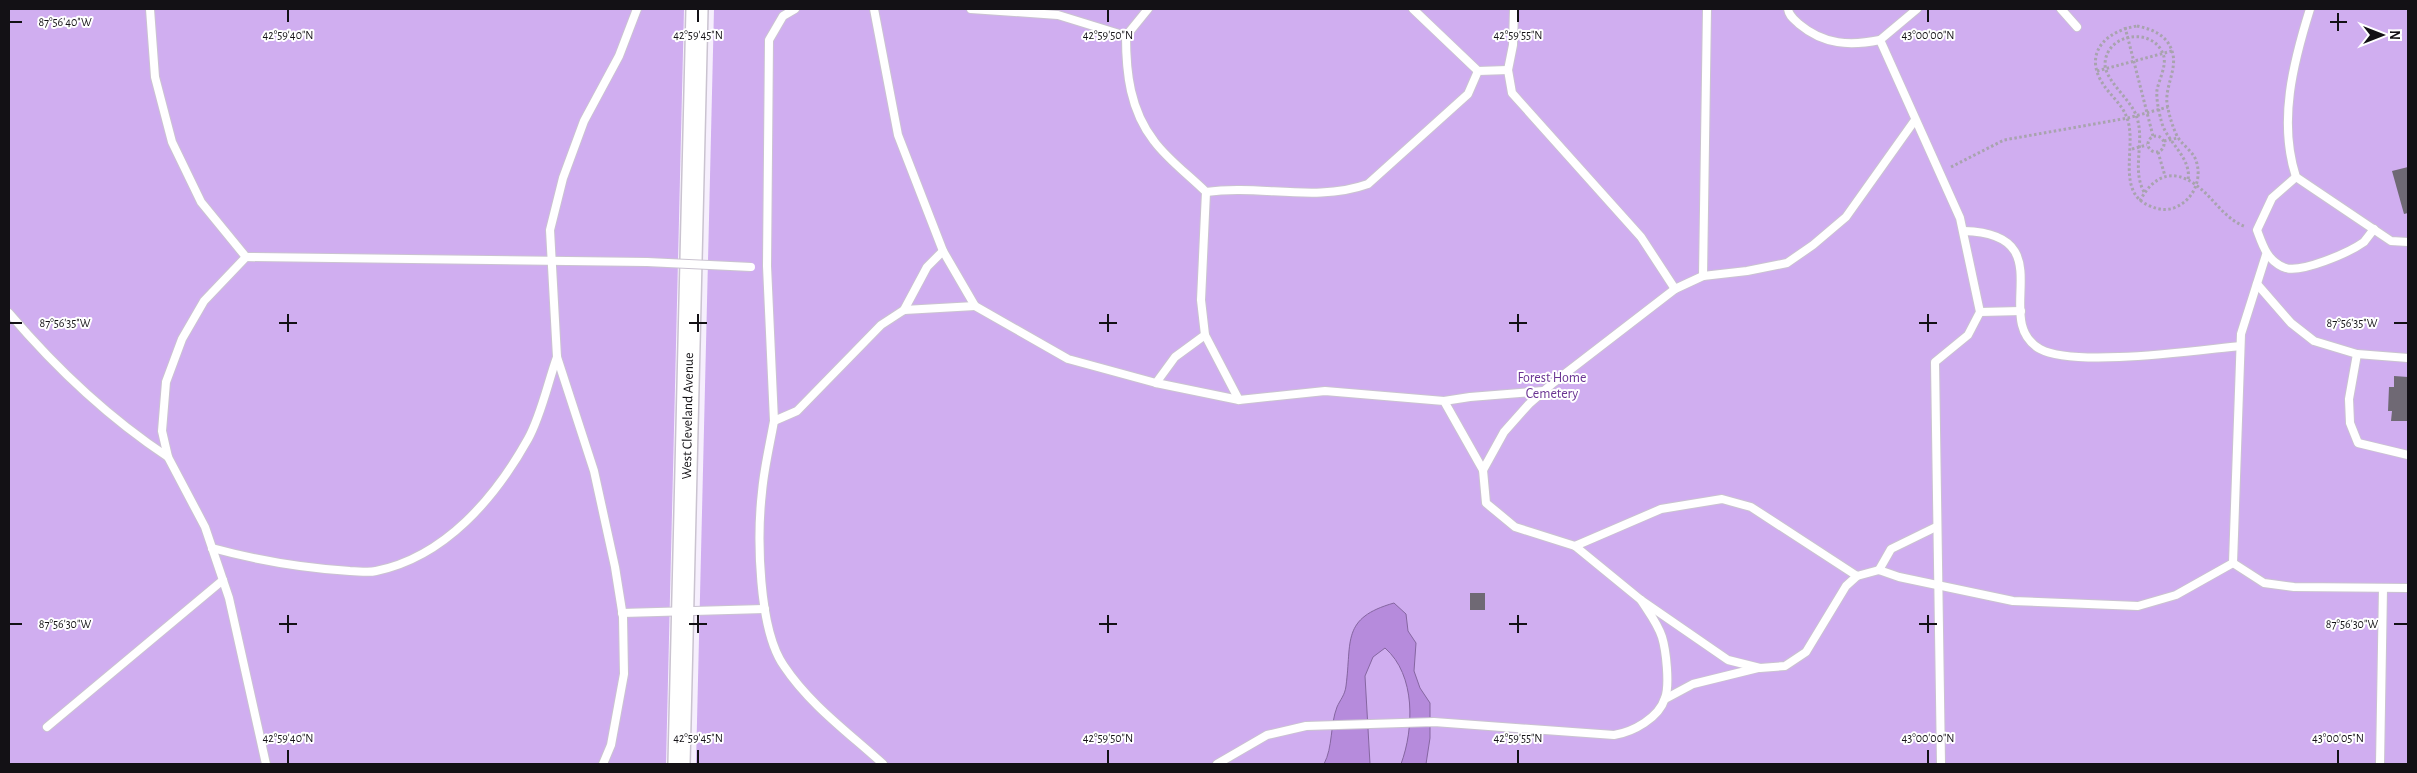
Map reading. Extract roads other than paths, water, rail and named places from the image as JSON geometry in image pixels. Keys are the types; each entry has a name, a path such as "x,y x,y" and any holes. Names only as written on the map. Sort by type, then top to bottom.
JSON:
{"street":[{"name":"West Cleveland Avenue","path":"679,764 697,9"}],"lane":[{"path":"150,9 154,77 172,142 201,202 246,256"},
{"path":"603,764 611,745 624,674 622,613 615,567 594,471 557,357 550,230 563,178 584,121 619,56 637,9"},
{"path":"795,9 783,16 769,40 767,266 774,421 762,492 760,550 765,609 769,629 782,664 802,692 883,764"},
{"path":"874,9 898,135 943,251 975,306 1068,359 1156,383 1239,400 1325,391 1444,401 1470,396 1543,391"},
{"path":"971,9 1059,12 1126,36"},
{"path":"1148,9 1126,36 1126,71 1135,106 1154,141 1206,192 1201,300 1205,335 1239,400"},
{"path":"1413,9 1478,71 1508,70"},
{"path":"1514,9 1513,45 1508,70 1512,93 1641,237 1675,289"},
{"path":"1703,276 1707,9"},
{"path":"1788,9 1789,15 1809,32 1832,42 1856,45 1880,40 1917,9"},
{"path":"2061,9 2077,27"},
{"path":"2310,9 2300,42 2289,94 2290,160 2296,177 2391,240 2408,242"},
{"path":"1880,40 1964,231 1968,266 1980,312 1968,335 1935,362 1941,764"},
{"path":"1206,192 1229,188 1292,194 1330,193 1348,191 1368,184 1468,94 1478,71"},
{"path":"1483,470 1504,432 1543,391 1675,289 1703,276 1747,271 1786,263 1813,246 1846,217 1915,120"},
{"path":"2296,177 2272,198 2256,230 2266,255 2284,268 2305,268 2363,242 2374,230"},
{"path":"1964,231 1988,232 2006,240 2014,250 2021,277 2023,327 2029,339 2040,348 2055,354 2079,357 2149,355 2240,346"},
{"path":"774,421 797,411 881,325 904,310 927,267 943,251"},
{"path":"2233,563 2241,334 2266,255"},
{"path":"266,764 223,580 205,527 168,457 162,431 166,382 182,339 204,301 246,256 647,262 767,266"},
{"path":"2256,284 2291,323 2314,341 2357,354 2408,358"},
{"path":"904,310 975,306"},
{"path":"1980,312 2021,311"},
{"path":"9,313 37,347 124,426 168,457"},
{"path":"1156,383 1175,357 1205,335"},
{"path":"2357,354 2349,399 2350,422 2358,443 2408,456"},
{"path":"212,548 249,558 334,570 375,572 420,557 458,529 495,491 529,437 557,357"},
{"path":"1444,401 1483,470 1486,503 1500,515 1515,527 1574,546 1641,600 1728,660 1760,668"},
{"path":"1574,546 1661,509 1722,499 1750,508 1857,576"},
{"path":"1879,570 1891,549 1936,527"},
{"path":"1217,764 1267,735 1306,726 1434,722 1614,736 1641,726 1653,715 1665,699 1693,684 1760,668 1785,666 1806,652 1846,586 1857,576 1879,570 1899,578 2013,601 2138,606 2176,595 2233,563"},
{"path":"2233,563 2264,583 2294,587 2408,588"},
{"path":"47,727 223,580"},
{"path":"2380,764 2383,588"},
{"path":"1641,600 1662,636 1666,665 1665,699"},
{"path":"622,613 683,613 765,609"}],"park label":[{"name":"Forest Home Cemetery","path":"1552,386"}]}
